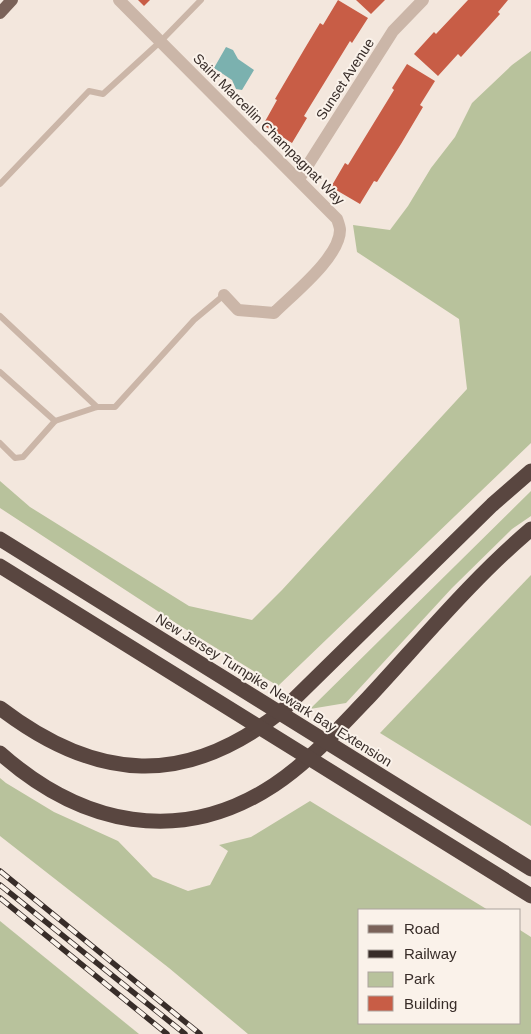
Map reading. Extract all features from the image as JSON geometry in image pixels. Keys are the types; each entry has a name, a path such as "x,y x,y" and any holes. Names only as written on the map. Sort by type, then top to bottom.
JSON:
{"highway":[{"path":"0,708 27,727 65,749 90,758 119,764 149,766 178,763 206,756 234,744 257,730 294,700 492,505 531,471"},
{"path":"0,754 30,776 67,798 93,810 121,818 179,821 207,816 235,806 273,785 316,751 498,558 531,529"},
{"name":"New Jersey Turnpike Newark Bay Extension","path":"0,539 531,869"},
{"path":"0,566 531,896"}],"street":[{"name":"Saint Marcellin Champagnat Way","path":"119,0 299,179 336,219 340,229 338,242 330,258 274,313 238,310 224,295"},
{"name":"Sunset Avenue","path":"299,179 393,31 423,0"}],"lane":[{"path":"0,184 89,91 103,94 160,42 201,0"},
{"path":"0,443 16,458 22,457 55,421 97,407 114,407 194,320 224,295"},
{"path":"0,316 97,407"},
{"path":"0,372 55,421"}],"green space":[{"path":"531,51 531,443 278,686 182,627 0,508 0,481 30,507 189,606 252,620 282,590 467,389 459,319 357,252 353,225 390,230 408,206 431,168 455,137 472,103 512,65"},
{"path":"531,491 531,516 512,529 452,588 346,703 310,709"},
{"path":"531,575 531,826 380,733"},
{"path":"0,778 54,812 118,841 153,877 188,891 210,885 228,851 219,845 251,837 310,801 486,909 358,909 358,1024 521,1024 521,931 531,937 531,1034 248,1034 169,968 0,836"},
{"path":"0,921 139,1034 0,1034"}],"water":[{"path":"226,47 233,50 238,59 254,70 242,90 236,89 232,80 214,68"}],"building":[{"path":"138,0 150,0 144,6"},
{"path":"338,0 368,18 352,43 350,41 304,116 307,118 292,143 263,125 277,100 275,99 320,23 323,25"},
{"path":"356,0 385,0 371,14"},
{"path":"468,0 508,0 498,12 500,14 461,57 458,54 438,76 414,54"},
{"path":"407,64 435,81 420,105 423,107 401,144 377,182 374,181 360,204 331,187 345,163 348,165 394,90 392,88"}],"railway":[{"path":"0,871 200,1034"},
{"path":"0,885 185,1034"},
{"path":"0,898 167,1034"}]}
